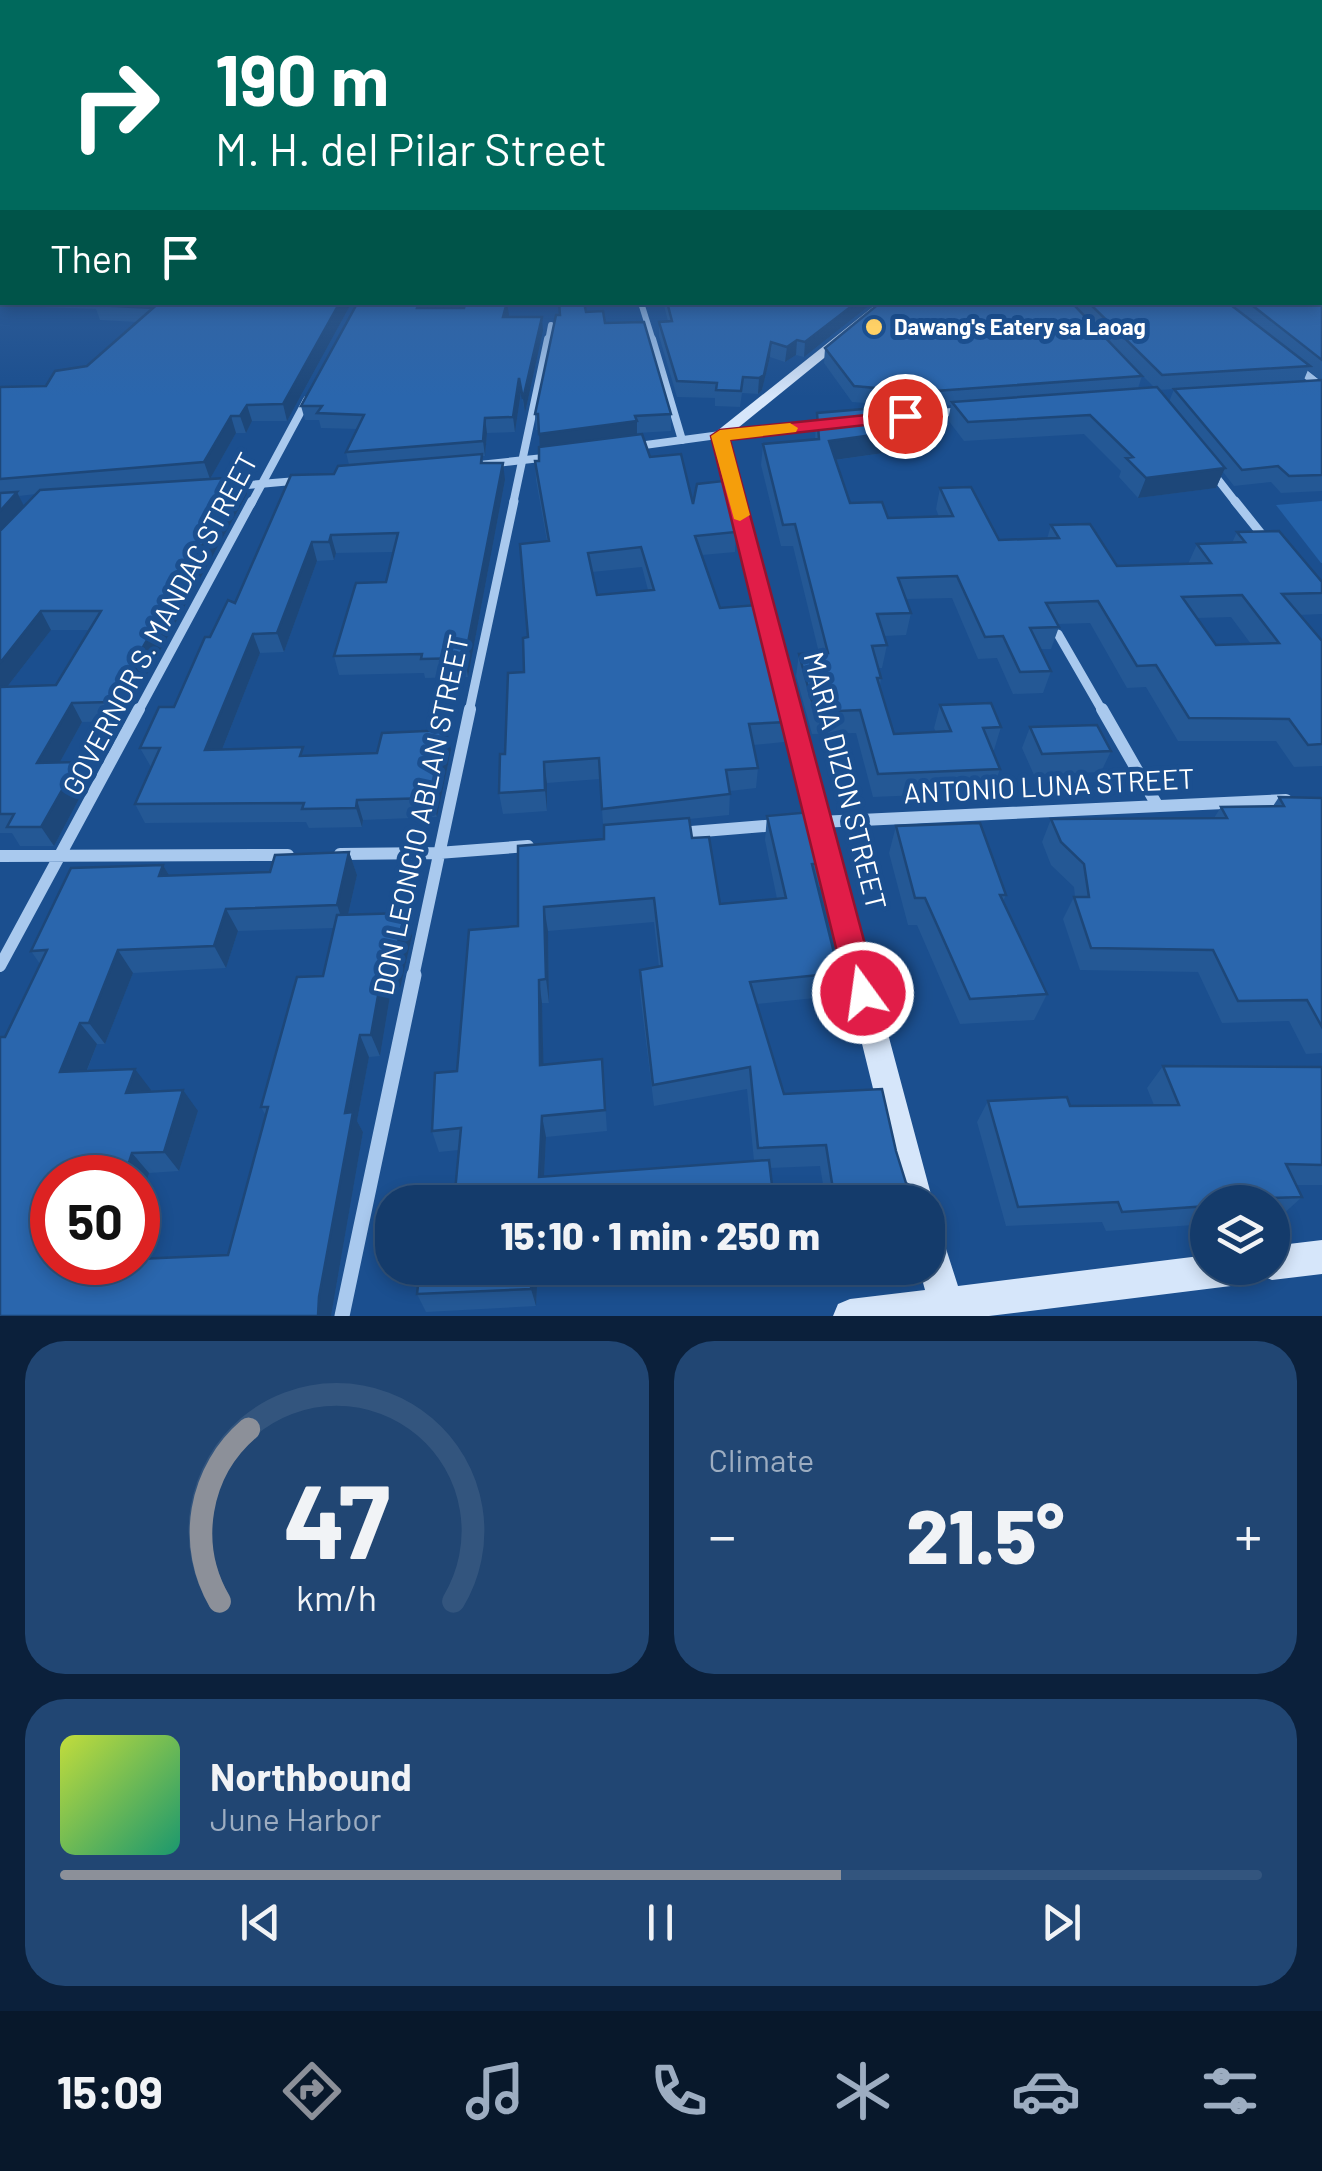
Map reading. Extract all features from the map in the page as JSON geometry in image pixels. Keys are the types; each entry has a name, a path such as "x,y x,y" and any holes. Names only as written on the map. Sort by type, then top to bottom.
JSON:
{"main road":[{"path":"720,436 883,305"},
{"name":"MARIA DIZON STREET","path":"720,436 805,823 912,1185"},
{"path":"1290,1262 1322,1258"},
{"path":"850,1316 947,1310 1190,1275"},
{"path":"940,1285 947,1310"}],"street":[{"path":"642,306 682,440"},
{"name":"DON LEONCIO ABLAN STREET","path":"342,1316 551,325"},
{"path":"1283,357 1322,388"},
{"path":"1303,389 1322,388"},
{"name":"GOVERNOR S. MANDAC STREET","path":"0,966 312,390"},
{"path":"886,418 975,410"},
{"path":"610,450 848,422"},
{"path":"461,466 574,454"},
{"path":"1200,457 1276,552"},
{"path":"200,489 330,478"},
{"path":"1058,634 1157,805"},
{"name":"ANTONIO LUNA STREET","path":"674,834 805,823 1304,799"},
{"path":"326,854 438,853 536,845"},
{"path":"0,856 308,854"}],"shaded area":[{"path":"1322,501 1322,563 1321,563 1276,505"}],"building":[{"path":"94,305 338,305 283,404 247,405 240,416 231,416 204,462 0,479 0,387 46,386 55,371 87,366 153,308"},
{"path":"356,305 506,305 503,317 542,317 523,399 519,378 513,417 485,418 483,441 346,452 364,415 317,413 322,406 301,406"},
{"path":"559,305 585,305 586,312 603,311 605,323 644,322 671,414 635,416 637,421 539,434 535,414 556,315 560,315"},
{"path":"668,305 853,305 805,342 797,340 787,347 771,342 764,375 743,377 741,391 716,390 717,383 677,381 659,322 672,321"},
{"path":"877,305 1074,305 1142,376 921,392 854,386 825,348"},
{"path":"1091,305 1231,305 1310,366 1162,375"},
{"path":"1252,305 1322,305 1322,360"},
{"path":"1322,380 1322,475 1289,476 1278,466 1242,470 1174,389"},
{"path":"1157,387 1225,468 1146,478 1126,458 1133,457 1090,415 968,422 952,402"},
{"path":"899,406 916,429 829,441 850,503 882,502 888,518 953,516 940,488 971,487 999,540 1059,538 1051,525 1090,524 1117,566 1211,563 1197,544 1245,542 1237,532 1279,531 1322,582 1322,593 1282,594 1322,641 1322,744 1308,745 1289,719 1189,718 1156,665 1137,666 1098,601 1046,603 1059,627 1030,628 1051,671 1020,672 1003,636 985,637 957,576 898,578 911,613 877,614 887,645 872,646 894,734 951,731 940,705 991,703 1001,727 983,728 1000,769 878,774 860,710 815,712 799,654 828,653 795,524 783,525 763,444 819,439 817,413","holes":["1242,595 1279,643 1216,645 1182,597"]},
{"path":"642,434 650,457 681,454 693,504 697,484 723,481 736,532 695,536 720,608 757,605 786,722 749,724 758,768 726,770 730,794 602,809 599,758 544,762 545,790 499,793 500,754 505,754 508,673 524,672 523,638 528,637 520,544 549,541 535,461 539,461 539,447","holes":["641,547 654,590 597,595 588,553"]},
{"path":"482,454 481,463 503,463 465,658 421,659 422,654 334,656 356,583 386,582 398,533 331,535 329,542 312,542 277,633 253,634 205,750 303,747 300,756 377,753 382,733 447,730 432,798 357,800 356,808 302,809 304,803 135,804 160,748 140,748 159,707 174,707 205,637 210,637 228,600 235,603 291,475 334,474 338,466"},
{"path":"242,477 111,702 72,703 37,763 78,762 41,827 7,827 14,814 0,814 0,687 56,685 101,611 41,611 0,663 0,531 40,490"},
{"path":"17,492 0,511 0,493"},
{"path":"1097,725 1111,751 1042,754 1030,727"},
{"path":"1279,797 1322,798 1322,1027 1307,1000 1238,1001 1213,950 1091,948 1074,897 1089,897 1084,864 1061,842 1051,819 1227,818 1221,807 1284,806"},
{"path":"811,812 824,863 812,864 839,973 750,982 784,1094 882,1089 896,1151 909,1185 832,1185 826,1145 758,1148 750,1067 653,1085 640,970 662,966 654,898 544,907 546,979 539,980 540,1065 602,1059 605,1110 542,1116 539,1177 769,1160 772,1185 456,1185 461,1128 432,1131 435,1073 457,1071 469,930 518,926 518,846 604,839 604,825 689,818 692,838 709,837 720,904 786,898 767,816"},
{"path":"980,823 1006,895 1000,895 1047,994 970,999 925,898 915,898 896,826"},
{"path":"349,852 337,905 226,909 214,946 118,950 89,1023 80,1023 60,1072 135,1069 126,1093 183,1090 164,1152 30,1155 30,1285 160,1285 160,1258 228,1255 268,1107 261,1107 297,977 323,976 337,915 405,913 392,967 383,968 371,1035 360,1035 345,1113 353,1112 318,1316 0,1316 0,1037 5,1037 47,950 31,951 71,868 163,865 159,876 270,872 275,855"},
{"path":"1163,1066 1322,1067 1322,1165 1286,1164 1302,1197 1290,1197 1290,1185 1190,1185 1190,1207 1122,1212 1118,1202 1018,1207 988,1101 1067,1097 1070,1106 1179,1105"},
{"path":"418,1285 531,1285 531,1289 417,1294"}],"slow traffic":[{"path":"740,515 720,436 790,428"}],"place":[{"name":"Dawang's Eatery sa Laoag","path":"874,327"}],"route":[{"path":"863,993 720,436 905,416"}]}
